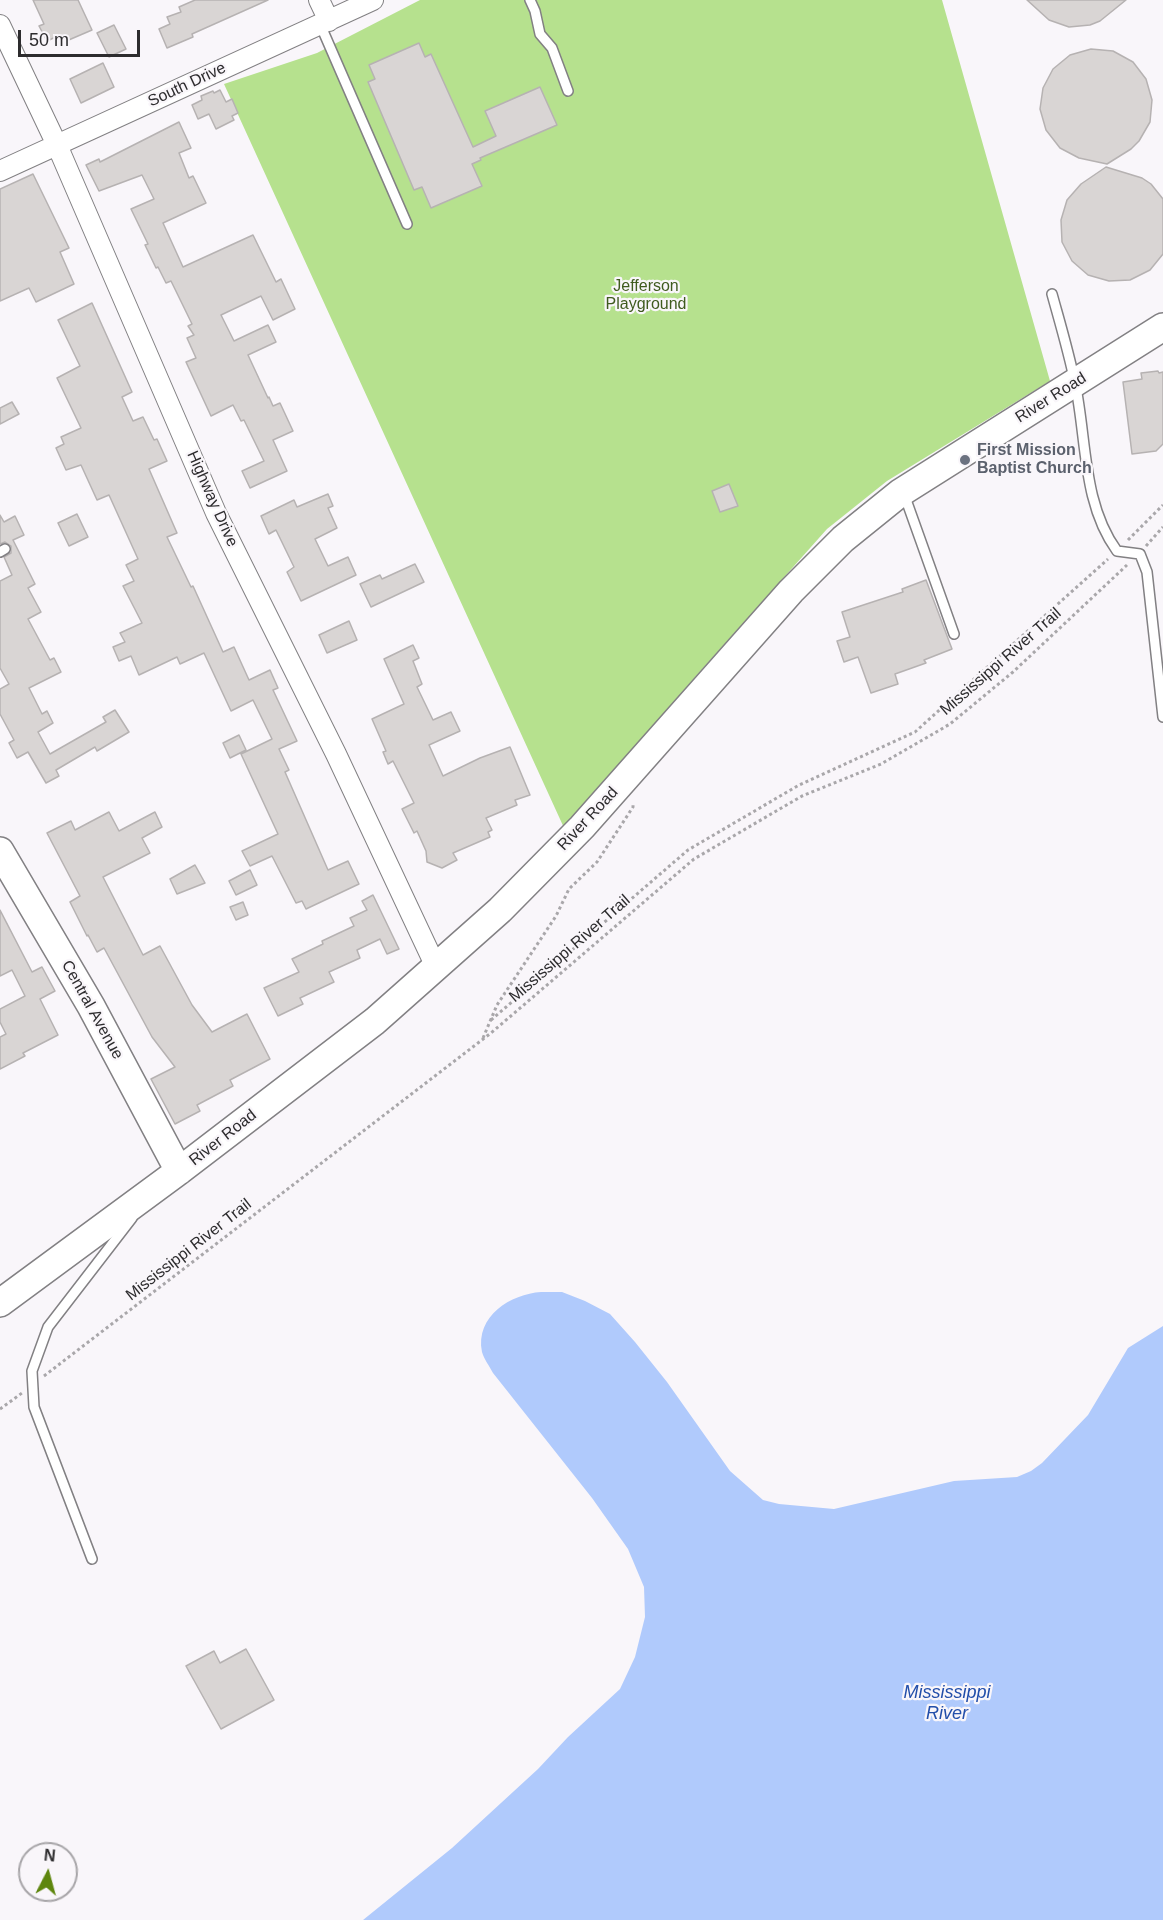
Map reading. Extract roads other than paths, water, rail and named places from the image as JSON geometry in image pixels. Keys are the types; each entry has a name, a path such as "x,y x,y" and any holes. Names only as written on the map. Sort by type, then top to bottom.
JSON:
{"main road":[{"name":"River Road","path":"2,1297 169,1179 375,1021 436,968 500,910 558,852 791,591 843,539 903,492 1163,327"},
{"name":"Central Avenue","path":"0,851 90,1006 169,1179"}],"street":[{"path":"320,0 324,22"},
{"name":"South Drive","path":"0,171 373,0"},
{"name":"Highway Drive","path":"0,25 57,145 216,513 336,754 436,968"}],"lane":[{"path":"530,0 540,34 552,48 567,92"},
{"path":"324,22 407,224"},
{"path":"1052,294 1075,383 1094,508 1106,536 1117,551 1140,554 1147,572 1163,717"},
{"path":"903,492 954,634"},
{"path":"92,1558 34,1407 32,1371 48,1327 169,1179"}],"water":[{"name":"Mississippi River","path":"541,1292 562,1292 610,1314 667,1382 730,1471 763,1500 779,1504 834,1509 954,1481 1017,1477 1031,1471 1042,1463 1088,1415 1128,1348 1163,1326 1163,1920 363,1920 452,1848 538,1769 568,1737 620,1689 635,1657 645,1617 644,1587 628,1549 592,1498 493,1373 482,1352 481,1339 484,1328 498,1309 518,1297"}],"place":[{"name":"First Mission Baptist Church","path":"965,460"}],"park label":[{"name":"Jefferson Playground","path":"646,296"}]}
